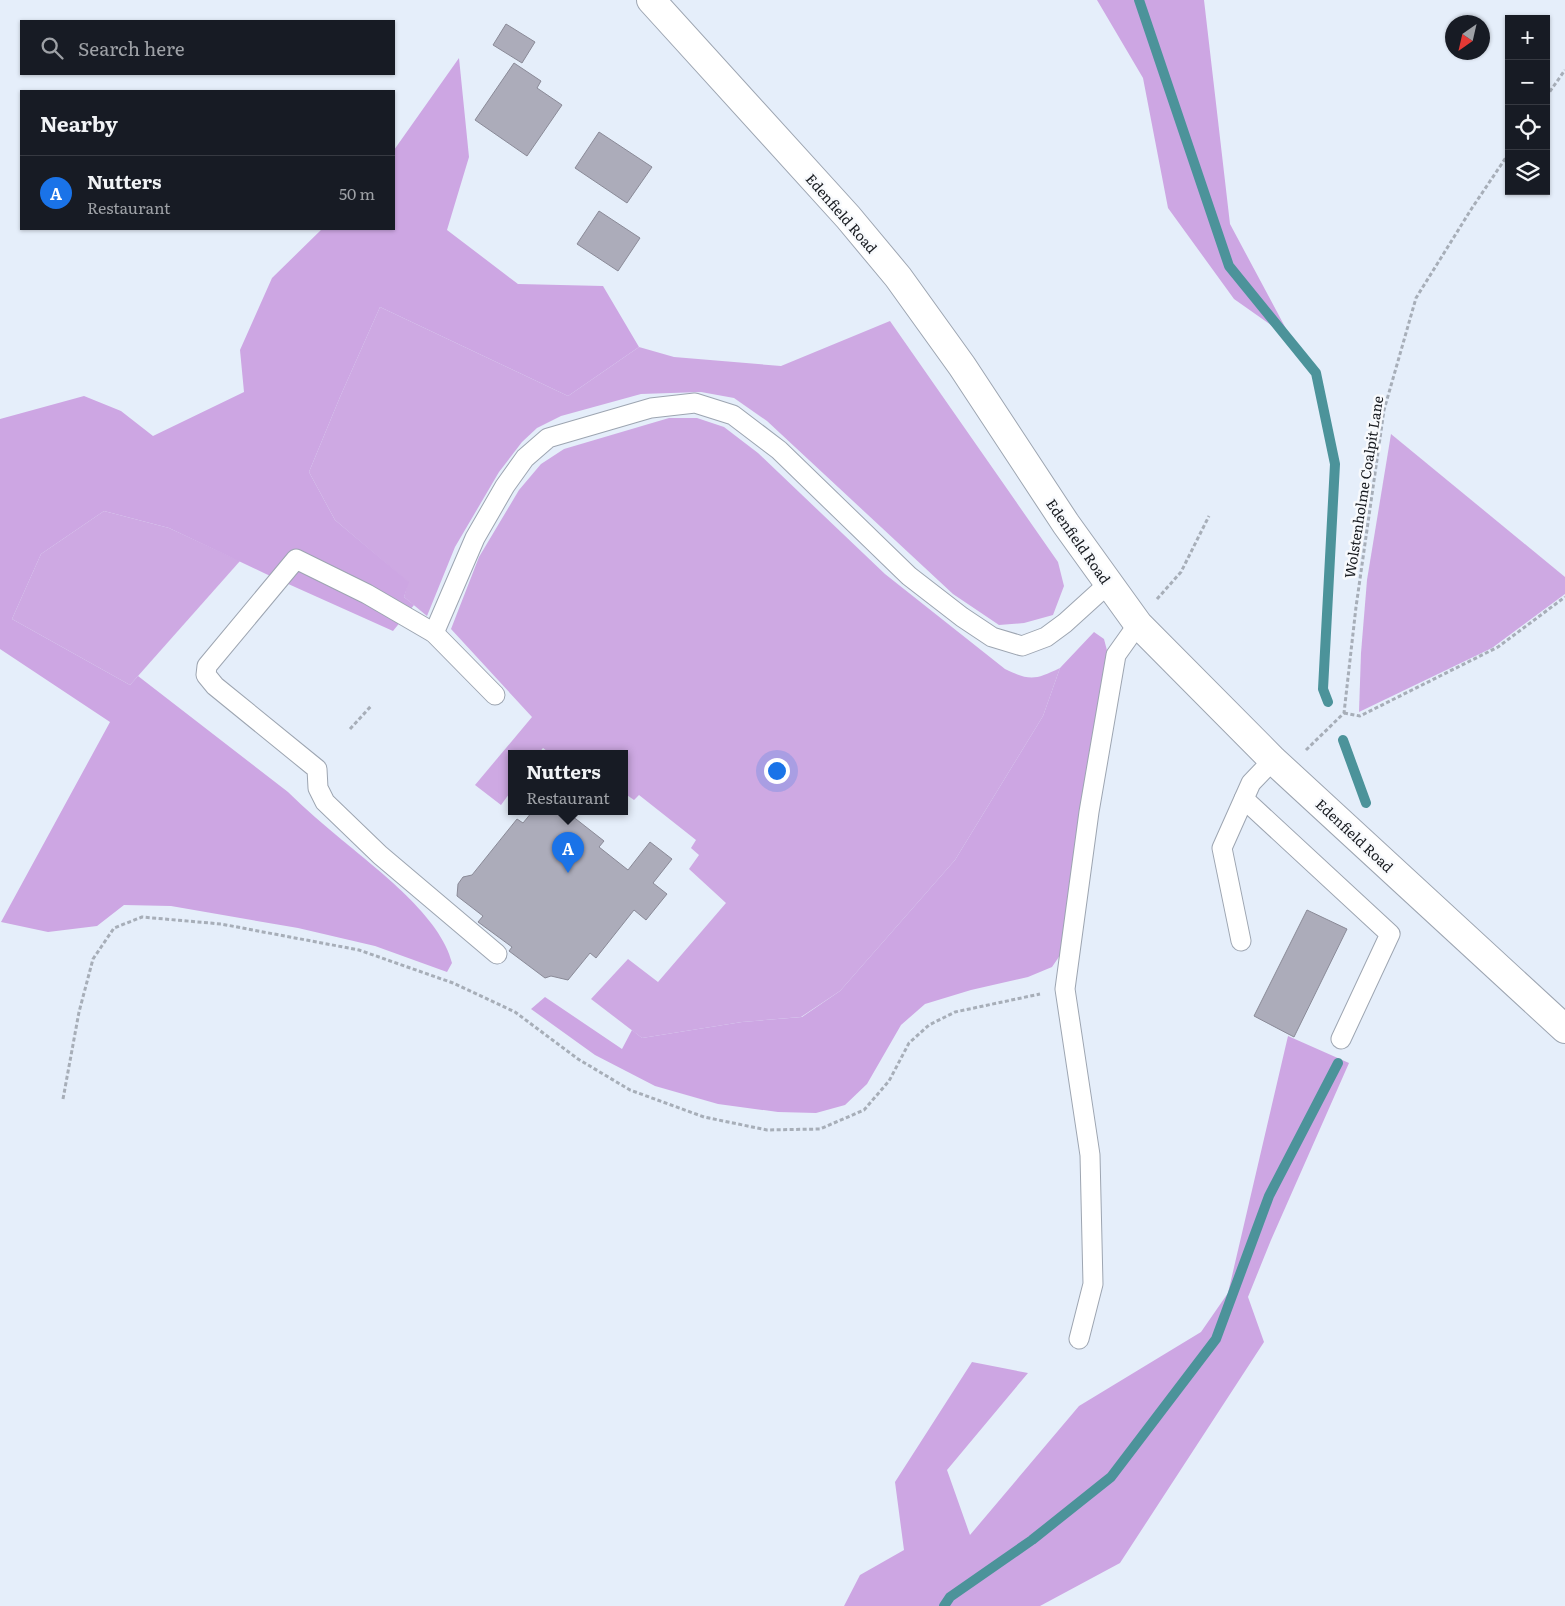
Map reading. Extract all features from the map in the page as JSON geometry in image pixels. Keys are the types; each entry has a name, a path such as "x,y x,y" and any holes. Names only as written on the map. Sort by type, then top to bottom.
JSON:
{"main road":[{"name":"Edenfield Road","path":"651,0 848,217 898,277 962,366 1066,524 1136,622 1279,765 1565,1029"}],"lane":[{"path":"434,633 475,538 505,486 525,458 536,447 548,438 651,408 695,403 733,415 780,450 909,576 962,618 992,637 1022,646 1046,637 1065,623 1108,584"},
{"path":"495,695 434,633 367,594 296,559 208,666 206,675 215,686 317,769 318,788 325,802 380,855 497,954"},
{"path":"1079,1339 1093,1284 1090,1155 1065,989 1089,812 1116,655 1136,622"},
{"path":"1241,941 1222,848 1251,783 1279,765"},
{"path":"1244,799 1390,934 1341,1039"}],"path":[{"path":"1550,91 1565,70"},
{"name":"Wolstenholme Coalpit Lane","path":"1344,713 1356,606 1384,410 1416,298 1505,159"},
{"path":"1136,622 1181,572 1209,516"},
{"path":"1279,765 1344,713 1360,716 1498,647 1565,597"},
{"path":"350,729 372,705"},
{"path":"63,1099 79,1012 93,959 114,928 142,918 221,924 359,950 453,983 515,1012 578,1059 630,1090 704,1117 767,1130 820,1129 864,1110 889,1081 909,1043 928,1025 955,1012 1065,989"}],"shaded area":[{"path":"1097,0 1204,0 1230,224 1292,340 1234,299 1168,208 1143,78"},
{"path":"459,58 469,157 447,230 518,284 603,286 639,347 568,396 380,307 309,472 335,520 409,582 404,597 414,605 393,631 169,528 104,511 41,554 12,619 130,685 138,676 288,792 390,880 422,912 446,946 452,963 447,972 375,946 298,928 171,906 124,905 97,926 48,932 1,922 110,722 0,649 0,419 84,396 121,411 153,436 244,392 240,350 272,278 321,230 395,230 395,149"},
{"path":"380,307 568,396 639,347 674,357 781,366 890,321 1058,562 1064,586 1053,615 1024,623 999,625 953,594 767,421 734,398 701,392 641,394 561,416 537,428 522,442 499,472 455,547 427,616 404,597 408,582 335,520 309,472"},
{"path":"669,418 697,418 724,427 758,453 885,574 1005,669 1021,676 1032,678 1060,668 1043,716 955,860 840,991 801,1017 742,1022 642,1038 591,999 628,959 658,982 726,903 689,869 699,855 691,848 696,840 639,795 634,800 628,796 628,750 546,750 543,748 541,750 508,750 508,795 501,805 475,785 532,717 451,629 479,557 519,490 541,464 564,449"},
{"path":"1391,434 1565,577 1565,594 1492,648 1359,712 1361,653 1367,580"},
{"path":"104,511 169,528 240,561 130,685 12,619 41,554"},
{"path":"1094,632 1104,639 1110,662 1065,948 1052,967 1028,977 971,990 925,1004 901,1025 867,1084 845,1105 816,1113 778,1112 718,1104 655,1086 595,1055 531,1009 545,997 622,1049 632,1030 642,1038 742,1022 802,1017 840,991 955,860 1043,716 1060,668"},
{"path":"1288,1036 1349,1063 1248,1297 1264,1342 1120,1563 1040,1606 844,1606 860,1575 904,1550 895,1482 972,1362 1028,1373 947,1470 970,1535 1079,1406 1201,1332 1228,1293"}],"building":[{"path":"506,24 535,42 522,63 493,45"},
{"path":"514,63 541,81 537,88 562,105 527,156 475,120"},
{"path":"599,132 652,167 627,203 575,168"},
{"path":"599,211 640,238 618,271 577,244"},
{"path":"530,815 571,815 604,841 599,847 628,870 650,842 672,859 653,883 667,894 646,920 634,910 596,958 590,953 568,980 551,976 545,978 509,951 512,947 478,922 483,916 457,896 458,884 463,877 472,875 517,819 523,823"},
{"path":"1307,910 1347,929 1294,1037 1254,1016"}],"waterway":[{"path":"1139,0 1229,266 1316,373 1335,464 1323,689 1328,702"},
{"path":"1343,740 1366,803"},
{"path":"944,1606 950,1597 1032,1540 1111,1477 1216,1339 1269,1196 1338,1063"}],"place":[{"name":"Nutters","path":"568,873"}]}
